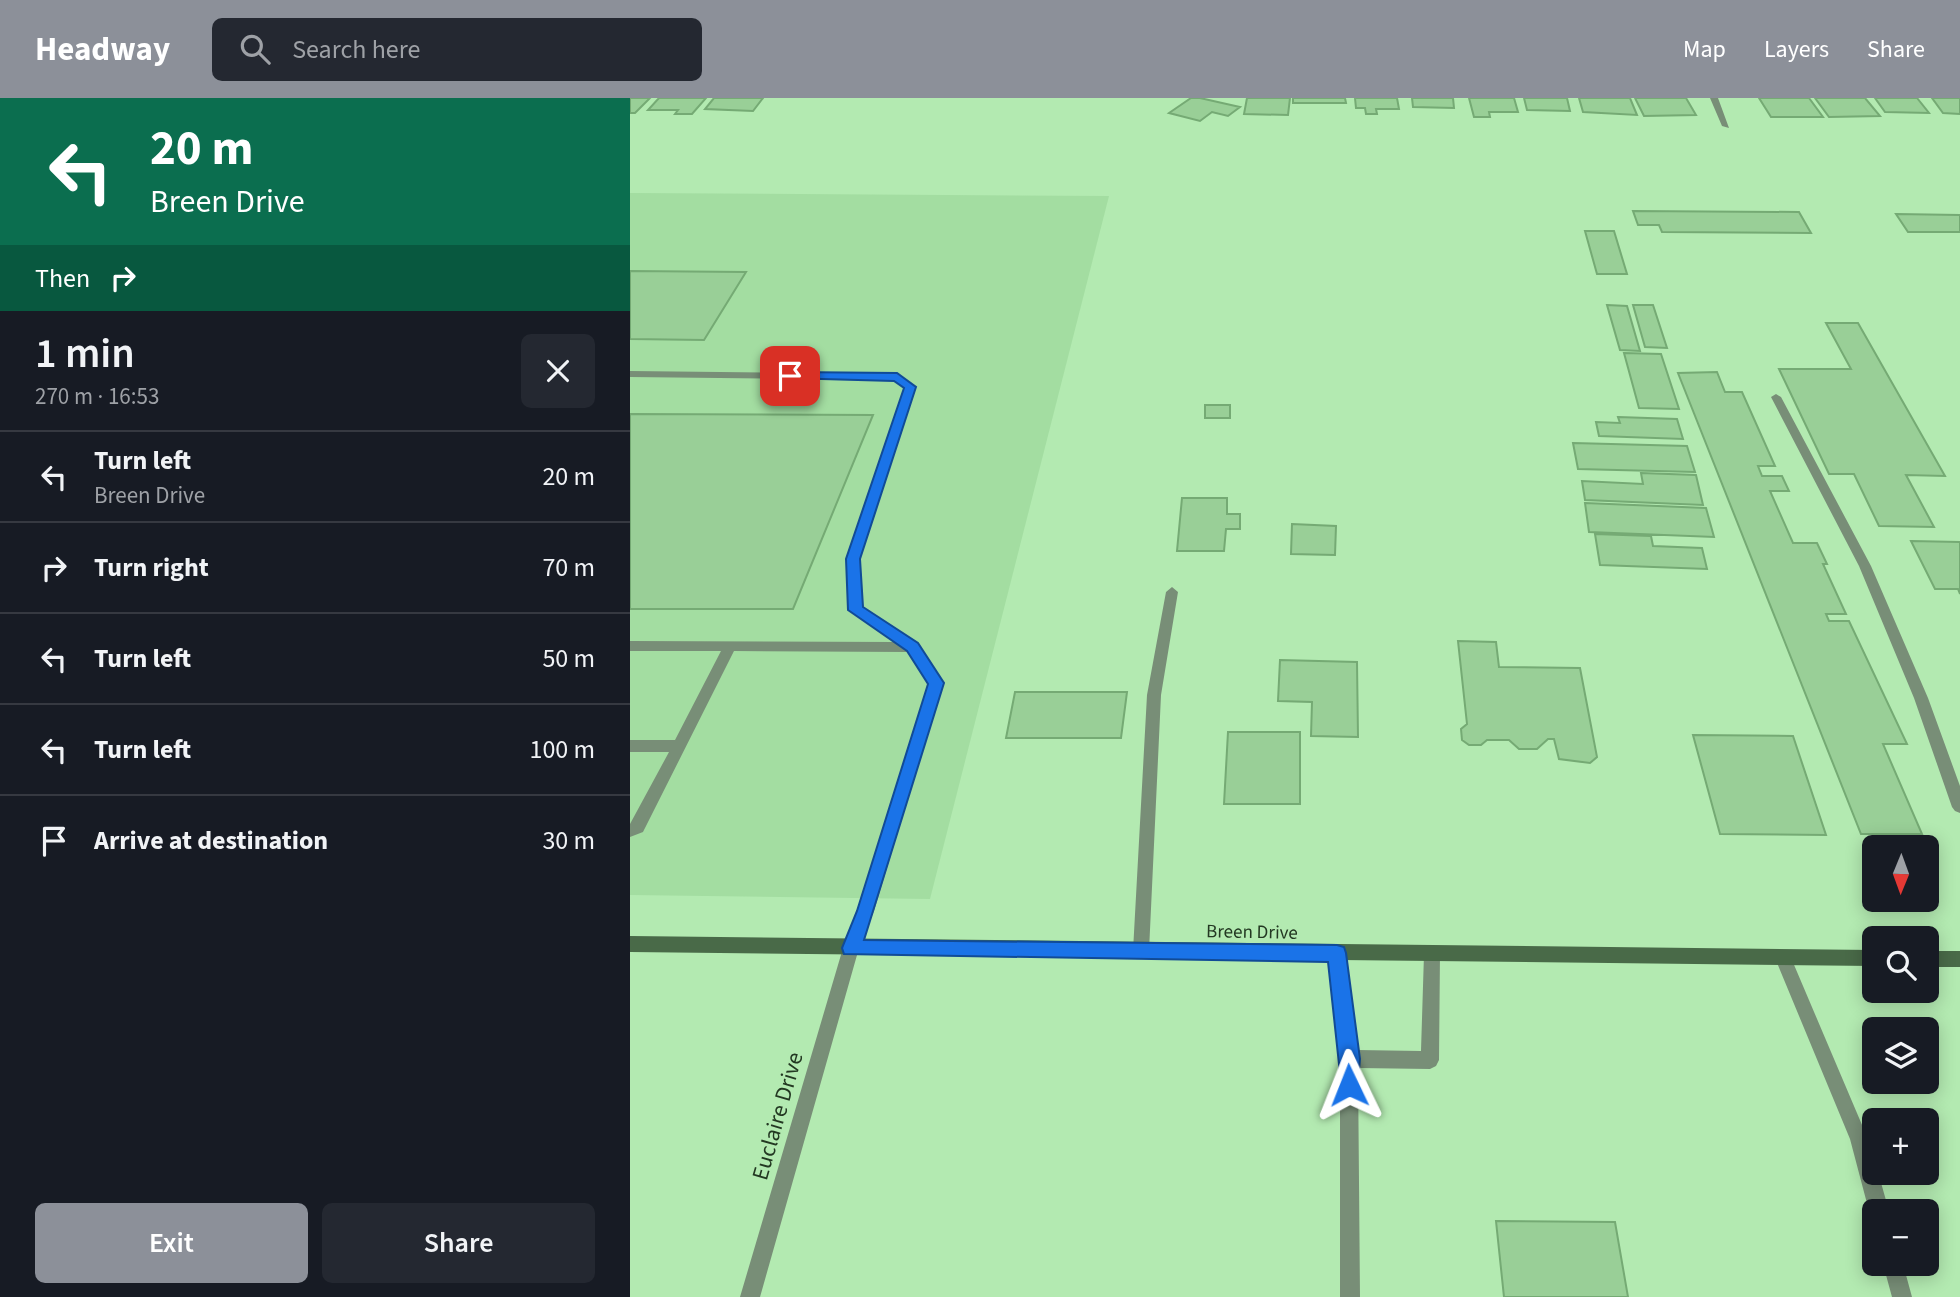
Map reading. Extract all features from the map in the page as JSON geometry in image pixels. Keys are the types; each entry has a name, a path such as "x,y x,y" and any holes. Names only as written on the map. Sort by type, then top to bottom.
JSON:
{"street":[{"path":"1714,98 1726,126"},
{"path":"630,374 897,377 910,387 853,559 856,610 912,647"},
{"path":"1776,397 1865,566 1921,698 1960,807"},
{"path":"1141,951 1154,695 1172,592"},
{"path":"630,646 912,647"},
{"path":"630,831 638,827 730,646"},
{"name":"Euclaire Drive","path":"750,1297 851,948 866,911 936,683 912,647"},
{"path":"630,746 680,746"},
{"name":"Breen Drive","path":"630,944 1862,958"},
{"path":"1337,953 1349,1059 1350,1297"},
{"path":"1349,1059 1430,1060 1432,954"},
{"path":"1783,958 1859,1139 1876,1199"},
{"path":"1939,959 1960,959"},
{"path":"1896,1276 1902,1297"}],"shaded area":[{"path":"630,193 1109,196 930,899 630,895"}],"building":[{"path":"630,98 650,98 635,113 630,113"},
{"path":"659,98 706,98 692,114 675,114 678,110 648,110"},
{"path":"714,98 763,98 753,111 705,109"},
{"path":"1191,98 1240,107 1228,116 1212,112 1200,121 1169,113"},
{"path":"1247,98 1290,98 1288,115 1244,114"},
{"path":"1293,98 1345,98 1346,103 1293,103"},
{"path":"1355,98 1397,98 1399,109 1376,109 1377,114 1366,114 1365,108 1356,108"},
{"path":"1412,98 1453,98 1454,108 1413,107"},
{"path":"1469,98 1514,98 1518,112 1489,112 1490,117 1474,117"},
{"path":"1524,98 1567,98 1570,111 1527,110"},
{"path":"1579,98 1630,98 1637,115 1583,112"},
{"path":"1635,98 1686,98 1696,115 1644,116"},
{"path":"1759,98 1809,98 1823,117 1771,117"},
{"path":"1815,98 1865,98 1880,116 1829,117"},
{"path":"1875,98 1917,98 1929,113 1885,112"},
{"path":"1932,98 1960,98 1960,114 1943,113"},
{"path":"1633,211 1799,212 1811,233 1662,232 1659,225 1638,225"},
{"path":"1896,214 1960,215 1960,232 1908,232"},
{"path":"1585,231 1614,231 1627,274 1597,274"},
{"path":"630,271 746,272 704,340 630,339"},
{"path":"1607,305 1627,306 1640,351 1620,350"},
{"path":"1633,305 1653,305 1667,348 1645,347"},
{"path":"1826,323 1858,323 1945,476 1906,475 1934,527 1879,526 1854,474 1829,474 1779,369 1851,369"},
{"path":"1624,353 1661,354 1679,409 1639,408"},
{"path":"1717,372 1725,392 1742,392 1775,466 1758,466 1762,476 1782,476 1789,491 1770,491 1793,543 1817,543 1827,564 1823,564 1846,614 1826,614 1829,621 1849,621 1907,744 1883,744 1922,834 1861,834 1678,373"},
{"path":"1205,405 1230,405 1230,418 1205,418"},
{"path":"630,414 873,415 793,609 630,609"},
{"path":"1618,417 1677,419 1683,439 1599,436 1596,422 1620,423"},
{"path":"1573,443 1687,446 1695,472 1578,469"},
{"path":"1641,473 1696,475 1703,505 1585,500 1582,481 1643,484"},
{"path":"1182,498 1227,498 1227,514 1240,514 1240,529 1226,529 1224,551 1177,551"},
{"path":"1585,503 1706,508 1714,537 1589,532"},
{"path":"1292,524 1336,526 1335,555 1291,554"},
{"path":"1595,534 1651,536 1653,546 1702,548 1707,569 1600,565"},
{"path":"1911,541 1960,542 1960,594 1958,589 1935,589"},
{"path":"1458,641 1496,642 1499,667 1580,668 1597,757 1590,763 1559,759 1554,739 1548,739 1537,749 1519,749 1509,740 1487,740 1481,745 1469,745 1462,740 1461,729 1467,724"},
{"path":"1280,660 1357,662 1358,737 1311,736 1312,702 1278,701"},
{"path":"1015,692 1127,692 1121,738 1006,738"},
{"path":"1228,732 1300,732 1300,804 1224,804"},
{"path":"1693,735 1793,736 1826,835 1720,834"},
{"path":"1496,1221 1615,1222 1628,1297 1504,1297"}],"route":[{"path":"790,376 897,377 910,387 853,559 856,610 912,647 936,683 866,911 851,948 1337,953 1349,1059 1349,1085"}]}
